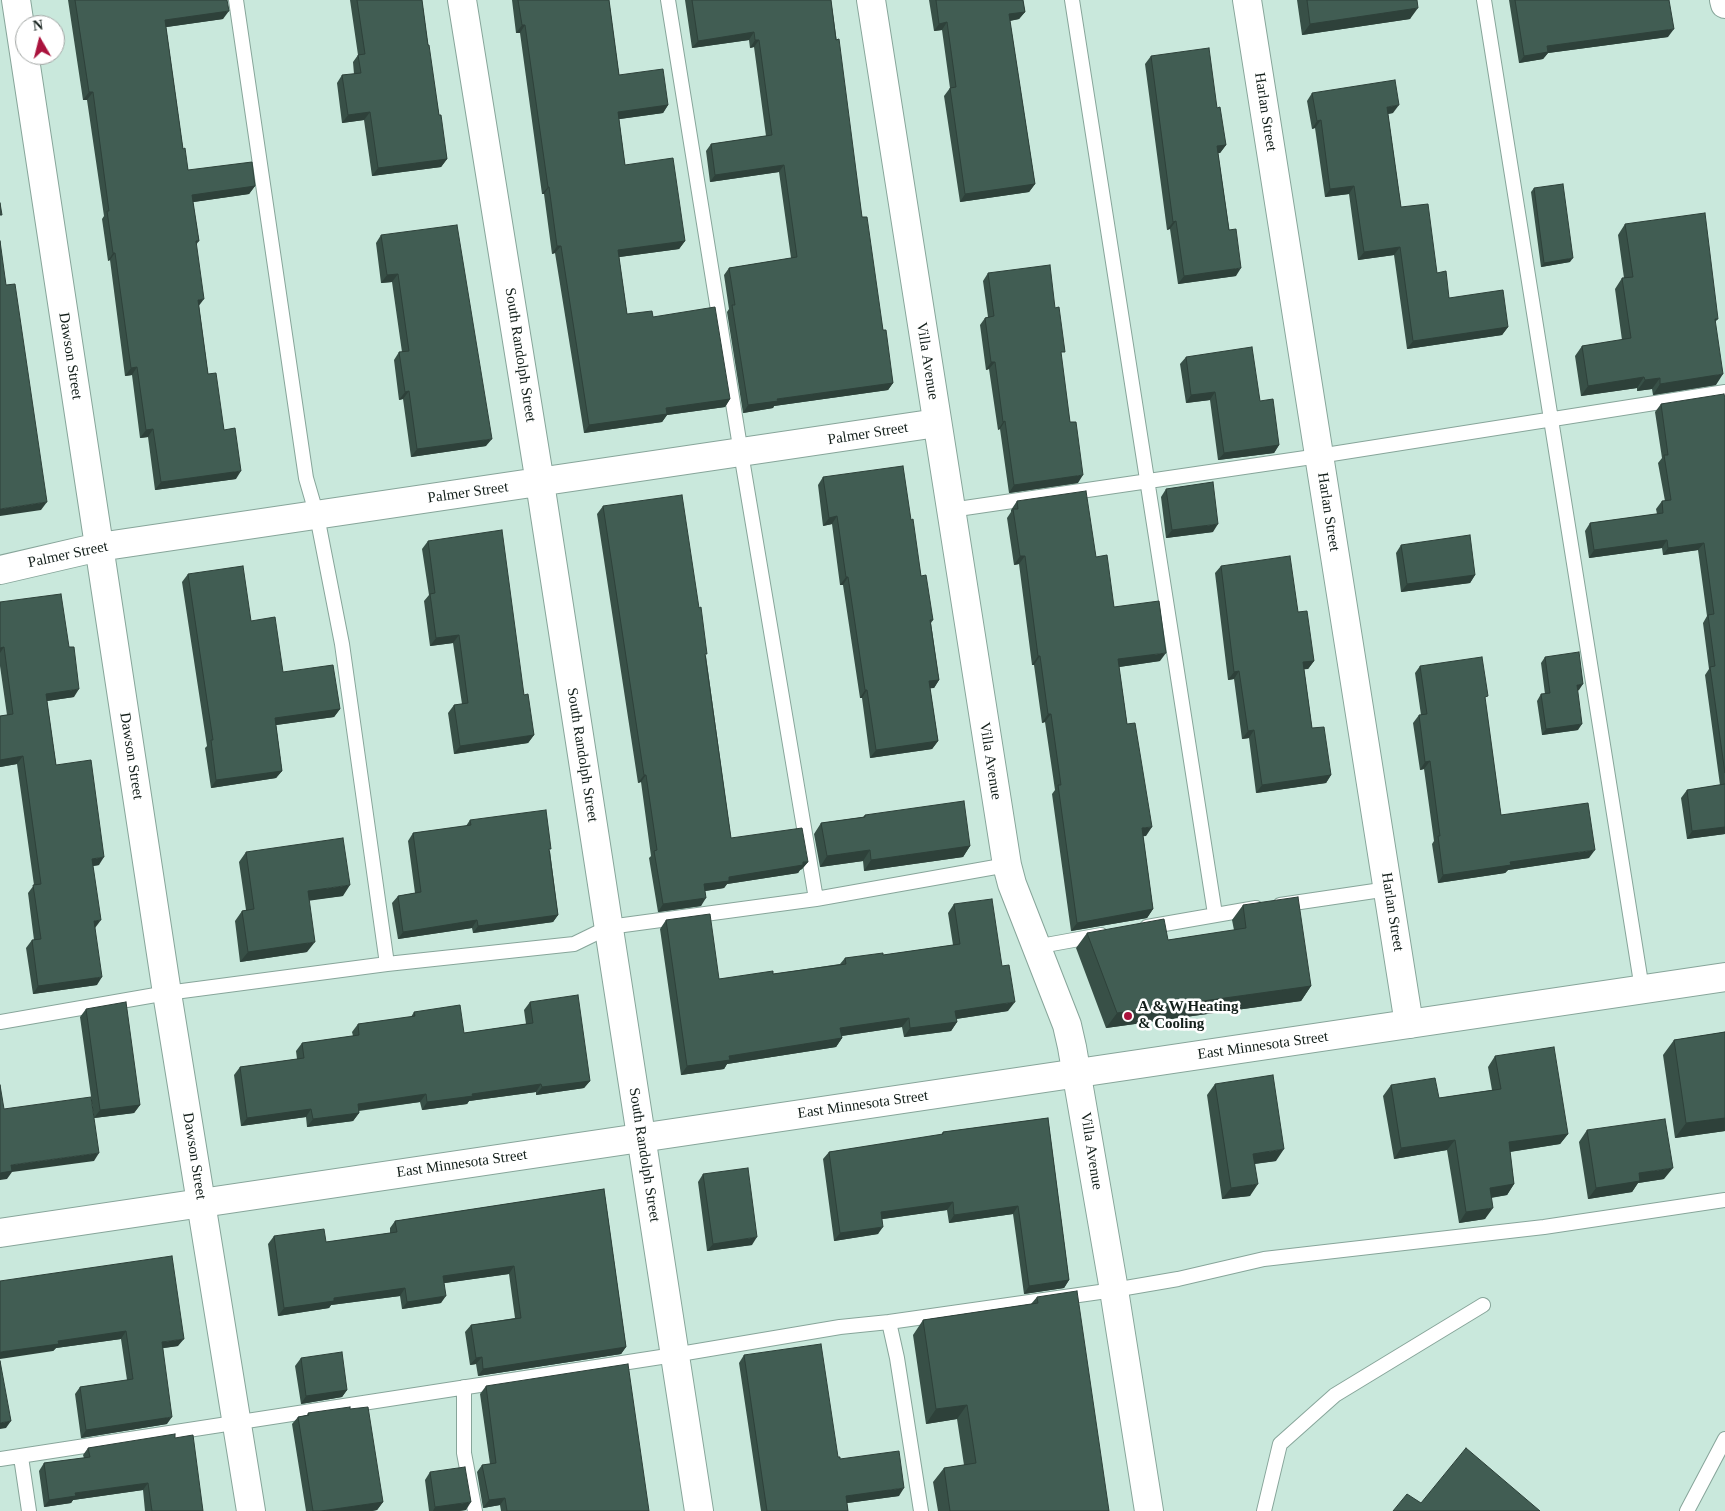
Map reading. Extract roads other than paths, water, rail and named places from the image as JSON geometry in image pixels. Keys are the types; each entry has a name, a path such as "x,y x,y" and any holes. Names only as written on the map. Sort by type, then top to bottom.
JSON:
{"street":[{"name":"Dawson Street","path":"16,0 168,993 251,1511"},
{"name":"South Randolph Street","path":"462,0 540,483 698,1511"},
{"name":"Villa Avenue","path":"871,0 1007,865 1035,947 1067,1025 1078,1073 1149,1511"},
{"name":"Harlan Street","path":"1247,0 1409,1024"},
{"path":"1724,0 1725,4"},
{"name":"Palmer Street","path":"0,570 99,547 937,423"},
{"name":"East Minnesota Street","path":"0,1233 1725,977"}],"lane":[{"path":"236,0 306,478 316,516 342,644 386,964"},
{"path":"668,0 741,453 816,899"},
{"path":"1072,0 1215,914"},
{"path":"1484,0 1642,989"},
{"path":"951,510 1319,456 1725,392"},
{"path":"0,1022 168,993 386,964 574,944 609,926 816,899 1007,865"},
{"path":"1137,928 1215,914 1388,888"},
{"path":"1035,947 1118,932"},
{"path":"0,1459 674,1355 840,1327 890,1322 1114,1290 1178,1279 1264,1259 1544,1227 1725,1200"},
{"path":"1264,1511 1280,1444 1335,1395 1483,1305"},
{"path":"890,1322 898,1358 921,1511"},
{"path":"464,1387 464,1453 475,1511"},
{"path":"1687,1511 1725,1439"},
{"path":"21,1457 30,1511"}],"place":[{"name":"A & W Heating & Cooling","path":"1128,1016"}]}
